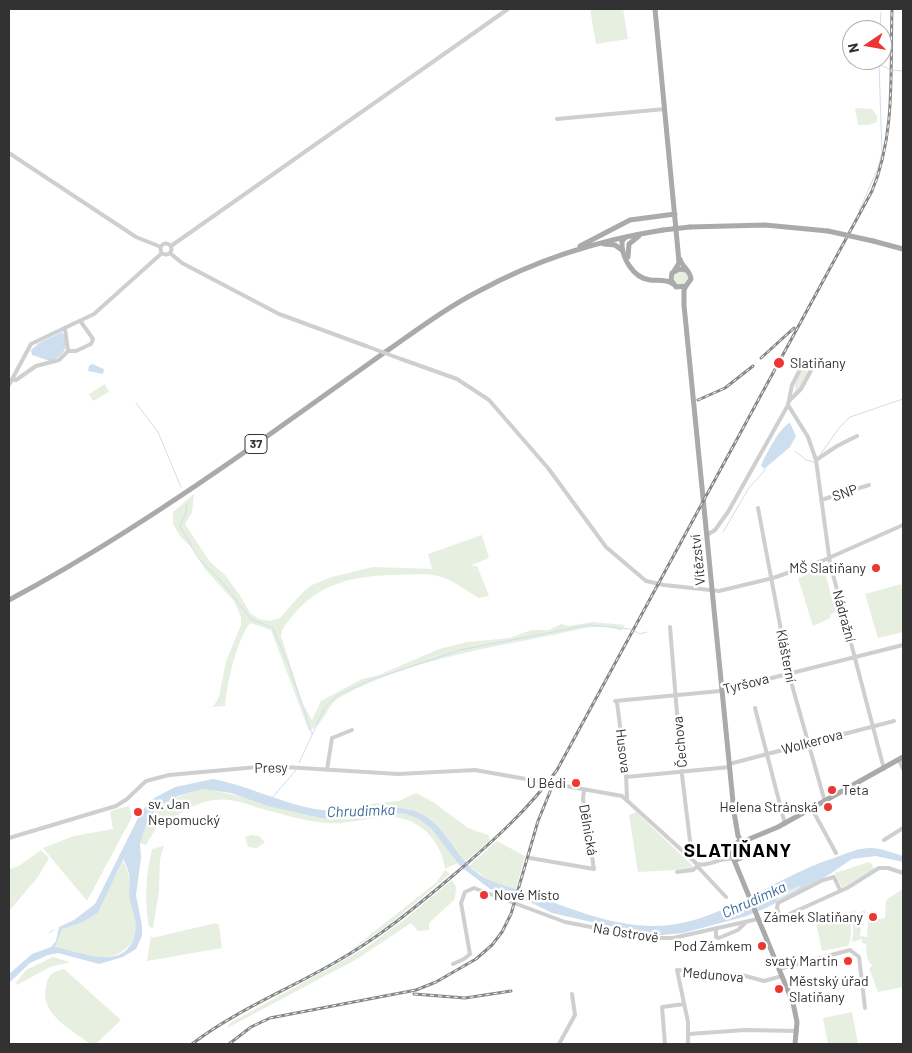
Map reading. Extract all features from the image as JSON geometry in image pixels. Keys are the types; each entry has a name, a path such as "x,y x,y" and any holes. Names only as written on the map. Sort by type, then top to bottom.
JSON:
{"main road":[{"path":"655,9 678,251 678,265 673,272 675,285"},
{"path":"562,255 626,221 675,214"},
{"name":"37","path":"9,600 80,561 171,504 444,311 489,286 562,255 628,236 649,232 690,227 760,225 828,232 903,249"},
{"path":"632,269 627,254 629,244 634,239 649,232"},
{"path":"628,236 622,241 624,252 632,269 642,278 668,281 675,285 681,291 684,305"},
{"path":"594,245 613,244 624,252"},
{"path":"678,251 681,264 690,277 684,290 684,305"},
{"path":"655,280 667,277 680,268 686,270"},
{"path":"675,285 686,286"},
{"name":"Vítězství","path":"684,305 730,766 734,812 734,848 731,854 733,859"},
{"path":"734,848 738,842 766,834 901,758"},
{"name":"Vítězství","path":"734,812 738,834 745,846 744,851"},
{"path":"744,883 740,866 744,851 766,834"},
{"path":"741,858 733,859 794,1007 795,1044"}],"street":[{"path":"170,253 171,246 508,9"},
{"path":"558,119 665,109"},
{"path":"9,152 136,237 161,247"},
{"path":"161,247 165,244 171,246"},
{"path":"161,247 162,253"},
{"path":"9,385 29,346 41,338 81,322 99,311 162,253 170,253 182,263 280,314 457,378 484,396 548,468 610,551 642,579 671,586 712,591 771,579 829,558 903,525"},
{"path":"11,380 16,380 36,366 56,362 68,351 78,350 93,342 81,322"},
{"path":"65,329 68,351"},
{"path":"707,535 715,530 732,506 789,403 801,390 813,367 804,362 792,385 789,403"},
{"name":"Nádražní","path":"789,403 808,436 816,460 829,558 884,769"},
{"path":"816,460 836,446 857,436"},
{"name":"SNP","path":"821,500 869,485"},
{"name":"Klášterní","path":"758,508 789,673 825,802"},
{"name":"Čechova","path":"670,627 682,772 691,849 689,856"},
{"name":"Tyršova","path":"616,702 722,691 903,645"},
{"name":"Husova","path":"616,702 627,799"},
{"path":"755,708 785,824"},
{"name":"Wolkerova","path":"626,777 730,766 807,743 894,721"},
{"path":"327,770 332,738 352,730"},
{"path":"901,758 903,769"},
{"name":"Presy","path":"9,838 116,806 127,799 140,785 160,776 269,766 398,774 475,770 617,795 627,799"},
{"name":"Dělnická","path":"530,858 594,869 583,799 584,790"},
{"path":"627,799 689,856 726,897"},
{"path":"812,809 836,853"},
{"path":"884,840 903,828"},
{"path":"714,861 734,848"},
{"path":"677,872 714,861 733,859"},
{"name":"Na Ostrově","path":"453,964 470,954 461,901 463,894 471,889 479,888 566,922 660,939 758,920 780,918 840,890 879,868 903,873"},
{"path":"780,918 776,908 778,903 823,880 834,877 840,890"},
{"name":"Na Ostrově","path":"716,928 716,937 719,938 738,930 745,923"},
{"path":"779,969 848,950 859,956 864,1008"},
{"name":"Medunova","path":"688,1044 689,1034 676,974 677,970 742,975 764,981 782,976"},
{"path":"559,1044 575,1016 572,994"},
{"path":"665,1044 662,1007 684,1004"},
{"path":"689,1034 745,1030 796,1034"}],"green space":[{"path":"590,9 623,9 628,39 596,44"},
{"path":"855,108 872,109 877,116 877,122 869,125 858,125"},
{"path":"681,271 686,273 688,278 686,283 681,285 676,283 674,278 676,273"},
{"path":"804,367 808,367 810,370 795,394 795,383"},
{"path":"105,384 109,392 93,401 89,394"},
{"path":"194,494 192,512 185,524 210,562 225,575 250,613 259,619 270,621 280,618 302,593 312,585 332,577 373,567 432,569 428,554 482,535 489,558 470,566 477,566 489,596 479,598 454,582 438,576 421,574 365,577 351,580 326,588 304,603 284,627 281,636 302,702 312,720 321,701 362,679 379,675 439,649 467,642 510,638 531,630 549,630 561,624 568,626 593,622 625,625 621,631 605,627 587,628 499,646 445,658 392,674 336,700 319,723 309,731 271,630 250,623 240,641 233,663 225,706 213,707 219,697 226,661 241,625 241,617 234,601 205,569 193,549 180,536 173,524 173,512"},
{"path":"824,568 833,603 836,602 839,610 830,615 831,618 813,626 798,578"},
{"path":"901,584 903,592 903,632 878,638 865,594"},
{"path":"203,789 324,817 352,819 389,813 408,815 417,818 430,827 458,863 445,869 442,855 430,835 419,826 402,818 380,817 326,823 222,799 195,805 177,816 163,828 159,823 146,845 140,843 148,820 154,812 170,800"},
{"path":"416,793 433,802 468,828 488,835 490,840 465,862 443,832 408,809 339,812 371,804 399,801"},
{"path":"129,806 132,817 87,901 43,848 74,836 113,829 110,811"},
{"path":"636,812 694,867 692,869 638,872 629,815"},
{"path":"259,836 265,842 257,848 248,847 245,837"},
{"path":"497,841 525,856 516,889 490,881 469,866"},
{"path":"164,846 160,859 159,891 153,928 149,927 147,907 148,868 152,849"},
{"path":"41,850 49,858 38,877 9,911 9,869 19,866"},
{"path":"122,859 129,876 136,923 134,939 126,948 115,955 102,958 91,957 55,947 62,929 81,923 98,913"},
{"path":"869,862 874,869 842,888 835,873"},
{"path":"445,870 450,874 390,924 347,953 437,882"},
{"path":"452,880 456,887 455,899 429,923 429,930 418,931 411,923 357,959 227,1028 230,1023 364,949 408,917"},
{"path":"801,885 799,889 776,901 780,895"},
{"path":"903,889 903,987 878,992 869,968 872,966 867,958 866,944 862,943 862,939 852,942 853,923 856,916 865,910 865,915 862,916 860,936 867,937 868,921 885,918 886,900"},
{"path":"856,910 851,924 851,937 848,946 822,951 816,923"},
{"path":"216,923 219,925 222,948 147,961 151,936 152,938"},
{"path":"53,957 70,962 50,967 17,985 16,983 26,970"},
{"path":"64,969 121,1020 96,1044 90,1044 58,1020 47,1005 45,996 48,979 54,973"},
{"path":"852,1012 858,1044 828,1044 823,1018"}],"water":[{"path":"62,332 66,345 65,350 59,356 50,361 32,355 31,350 39,343"},
{"path":"92,364 104,369 103,374 88,371 89,366"},
{"path":"790,423 796,436 790,447 764,469 761,465 770,448 782,429"},
{"name":"Chrudimka","path":"213,779 308,808 334,811 383,808 407,809 419,813 436,825 468,865 481,876 588,915 638,925 678,924 701,918 746,899 812,866 865,848 874,848 903,856 903,862 876,856 852,859 830,874 747,916 683,933 653,936 552,913 526,900 490,889 460,866 432,829 419,819 406,814 384,812 355,818 321,818 268,806 231,793 203,789 178,796 159,806 148,819 140,843 141,858 136,895 142,925 142,936 136,949 123,957 99,964 58,953 48,955 30,963 9,983 9,974 32,954 51,947 56,941 59,927 74,920 95,904 141,812 154,798 175,787","holes":["123,859 129,875 130,900 136,925 135,934 130,946 122,953 112,957 88,955 55,947 62,929 81,923 98,913","801,885 798,889 776,901 780,895"]}],"waterway":[{"path":"881,12 881,20"},
{"path":"859,211 878,168 882,152 879,70"},
{"path":"891,70 903,71"},
{"path":"820,455 839,428 850,417 903,399"},
{"path":"136,403 158,432 181,487"},
{"path":"795,451 806,460 814,462"},
{"path":"723,532 749,488 766,469"},
{"path":"186,504 187,510 180,526 198,558 221,581 251,619 273,628 289,666 312,734"},
{"path":"299,763 325,707 338,695 368,681 460,650 589,625 630,629 640,634 647,632"},
{"path":"272,798 296,770"},
{"path":"49,933 53,930"}],"railway":[{"path":"192,1044 243,1011 351,953 397,921 497,837 522,812 557,770 872,191 880,169 888,124 892,9"},
{"path":"761,358 794,328"},
{"path":"698,400 725,388 753,366"},
{"path":"229,1044 251,1027 270,1018 416,990 436,982 476,959 492,945 502,932 511,914 538,821 554,782"},
{"path":"414,994 465,998 511,991"}],"place":[{"name":"Slatiňany","path":"779,363"},
{"name":"MŠ Slatiňany","path":"876,568"},
{"name":"U Bédi","path":"576,783"},
{"name":"Teta","path":"832,790"},
{"name":"Helena Stránská","path":"828,807"},
{"name":"sv. Jan Nepomucký","path":"138,812"},
{"name":"Nové Místo","path":"484,895"},
{"name":"Zámek Slatiňany","path":"873,917"},
{"name":"Pod Zámkem","path":"762,946"},
{"name":"svatý Martin","path":"848,961"},
{"name":"Městský úřad Slatiňany","path":"779,989"}],"district":[{"name":"SLATIŇANY","path":"738,851"}]}
